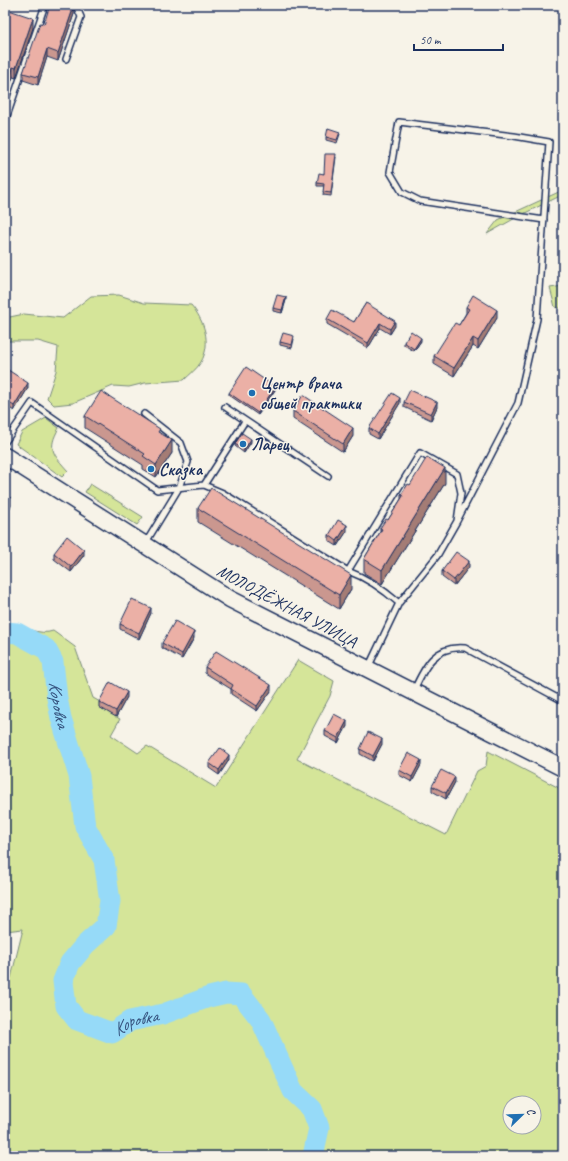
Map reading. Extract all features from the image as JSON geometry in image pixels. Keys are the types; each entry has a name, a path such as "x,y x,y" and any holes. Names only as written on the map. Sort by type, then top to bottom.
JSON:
{"main road":[{"name":"МОЛОДЁЖНАЯ УЛИЦА","path":"5,456 144,546 230,599 367,670 563,768"}],"lane":[{"path":"5,122 45,5"},
{"path":"66,5 77,8 80,17 66,59"},
{"path":"32,20 39,22"},
{"path":"367,670 399,603 437,556 457,521 518,402 537,318 550,142 514,136 399,122 390,172 402,192 420,201 544,220"},
{"path":"5,442 32,403 157,490 204,485 223,493 348,571 387,593 399,603"},
{"path":"225,408 328,476"},
{"path":"144,414 181,443 188,462 179,488 144,546"},
{"path":"204,485 245,422"},
{"path":"348,571 420,453 457,474 460,493 457,521"},
{"path":"413,692 424,668 431,659 440,653 456,648 465,648 563,701"}],"green space":[{"path":"563,190 563,196 519,216 487,234 498,220"},
{"path":"563,286 563,309 555,307 550,288"},
{"path":"119,295 144,303 191,305 200,318 205,332 206,347 201,362 184,380 145,383 129,387 113,386 73,403 54,405 47,398 56,371 58,347 38,341 5,341 5,318 24,314 63,318 91,296"},
{"path":"46,418 59,428 53,441 53,451 68,471 62,477 16,444 22,432"},
{"path":"90,484 143,517 137,525 85,492"},
{"path":"5,623 42,632 53,631 75,647 93,698 102,703 99,707 120,719 111,735 138,753 147,746 216,788 298,660 334,681 330,696 297,759 446,835 477,771 486,766 488,751 563,790 563,1156 5,1156 5,978 11,978 23,929 5,931"}],"building":[{"path":"50,5 74,6 58,53 47,49 38,77 23,73 40,23 44,24"},
{"path":"9,10 33,18 16,68 13,67 5,90 5,22"},
{"path":"328,128 340,132 337,140 326,137"},
{"path":"325,154 336,154 331,193 323,192 324,184 317,183 319,173 324,174"},
{"path":"277,295 286,297 282,310 273,308"},
{"path":"473,295 497,310 478,341 473,338 454,368 434,356 455,323 459,325 469,309 466,307"},
{"path":"366,303 395,321 390,329 380,323 368,343 327,319 332,310 354,322"},
{"path":"411,331 421,338 414,349 404,342"},
{"path":"283,333 294,336 292,345 280,342"},
{"name":"Центр врача общей практики","path":"246,367 275,387 258,413 229,393"},
{"path":"5,368 28,383 14,406 5,400"},
{"path":"410,390 437,402 431,414 404,402"},
{"path":"101,391 160,429 158,432 172,440 156,465 143,456 145,454 85,416"},
{"path":"392,393 400,398 378,434 369,428"},
{"path":"303,395 353,428 343,444 293,411"},
{"name":"Ларец","path":"242,433 251,439 244,450 235,444"},
{"path":"427,457 445,468 382,570 364,559 382,529 380,528 386,519 388,520 403,496 401,495 408,484 410,485"},
{"path":"211,488 351,575 339,595 198,508"},
{"path":"5,495 11,498 5,507"},
{"path":"338,520 347,525 337,541 329,535"},
{"path":"67,536 84,550 71,567 54,553"},
{"path":"456,552 469,561 454,580 442,571"},
{"path":"132,599 151,608 139,633 120,624"},
{"path":"175,621 194,632 182,654 162,643"},
{"path":"216,651 271,685 257,706 231,689 233,685 205,667"},
{"path":"110,682 127,692 116,711 99,702"},
{"path":"334,714 347,721 338,738 325,731"},
{"path":"368,732 382,739 373,756 360,749"},
{"path":"220,748 229,755 219,770 209,763"},
{"path":"408,753 421,760 412,777 399,770"},
{"path":"441,770 455,777 446,793 432,786"}],"waterway":[{"name":"Коровка","path":"5,632 17,633 46,649 53,662 61,718 79,776 85,826 104,860 110,901 106,926 85,945 70,963 63,981 66,1006 77,1020 112,1033 130,1021 163,1014 209,997 226,993 241,994 261,1020 293,1091 312,1109 319,1128 313,1156"}],"place":[{"name":"Центр врача общей практики","path":"252,393"},
{"name":"Ларец","path":"243,444"},
{"name":"Сказка","path":"151,469"}]}
